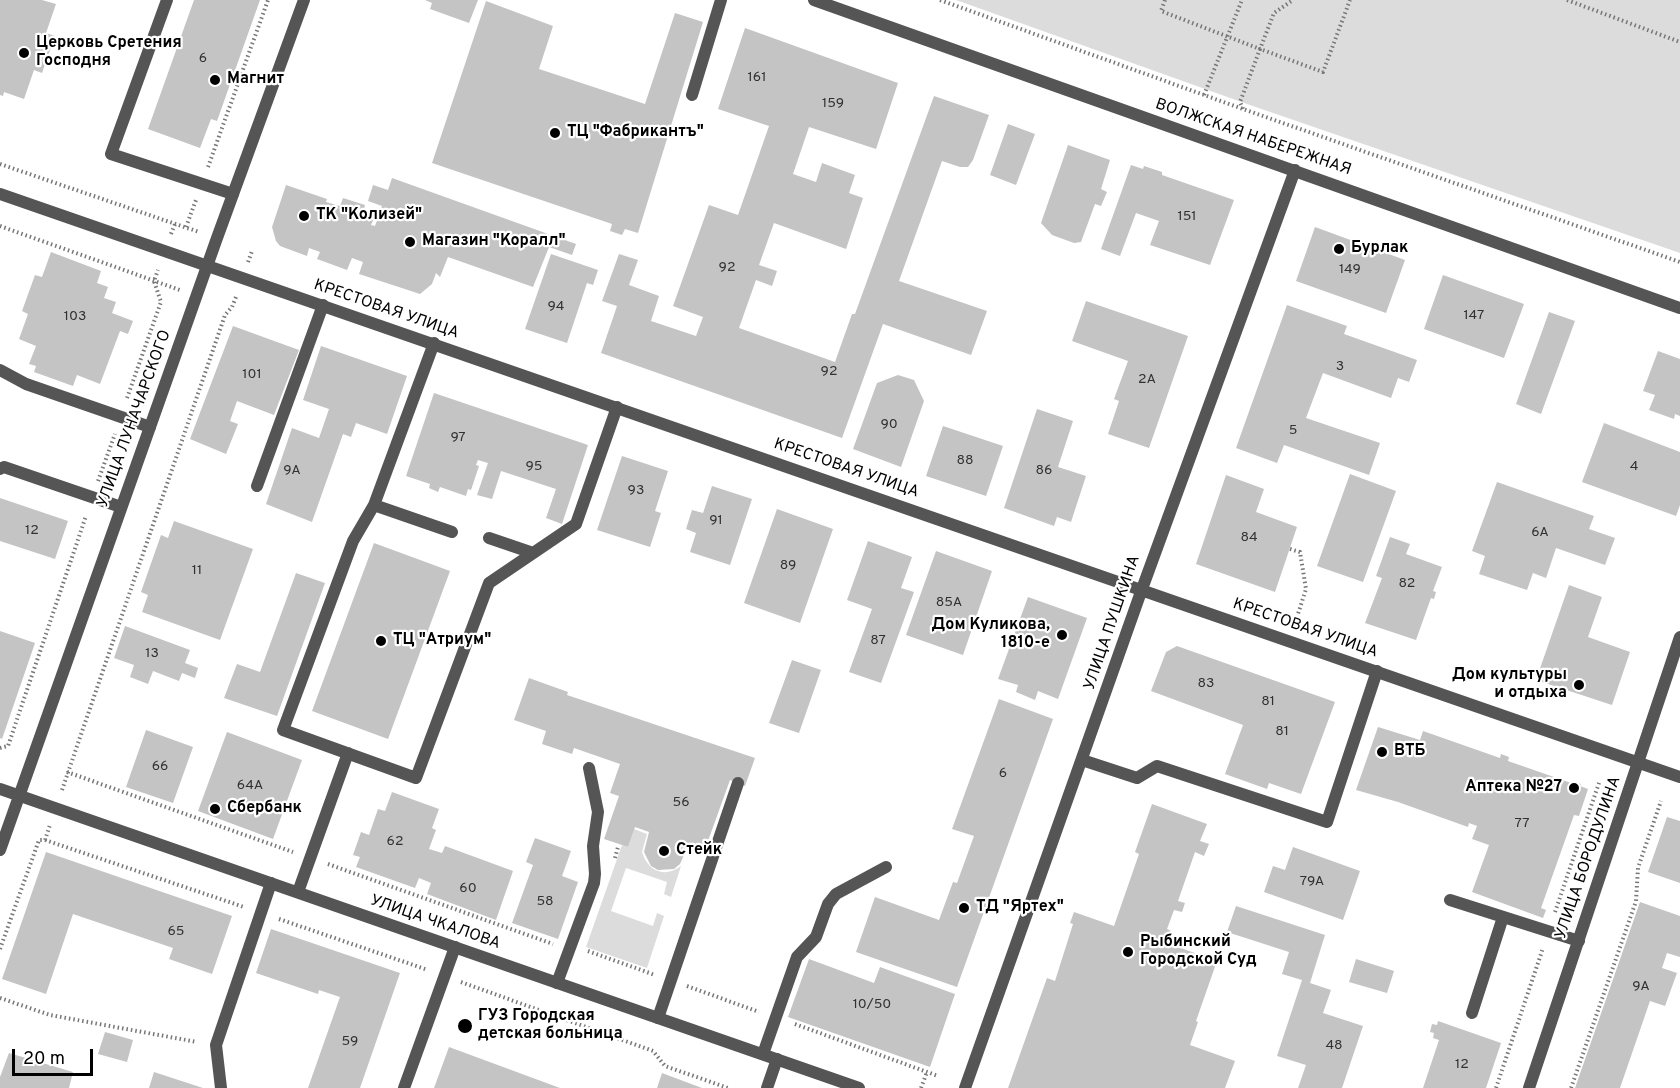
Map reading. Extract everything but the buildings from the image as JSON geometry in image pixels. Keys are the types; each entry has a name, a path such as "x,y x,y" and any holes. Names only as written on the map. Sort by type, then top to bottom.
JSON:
{"street":[{"path":"167,0 111,154 233,194"},
{"name":"УЛИЦА ЛУНАЧАРСКОГО","path":"0,850 216,238 304,0"},
{"path":"692,95 721,0"},
{"name":"ВОЛЖСКАЯ НАБЕРЕЖНАЯ","path":"814,0 1680,308"},
{"name":"УЛИЦА ПУШКИНА","path":"965,1088 1142,590 1295,170"},
{"name":"КРЕСТОВАЯ УЛИЦА","path":"0,194 1680,777"},
{"path":"257,486 323,305"},
{"path":"434,343 374,505 353,541 283,730 416,778 489,583 576,524 617,407"},
{"path":"0,370 26,384 150,427"},
{"path":"0,469 4,467 122,507"},
{"path":"374,505 452,532"},
{"path":"489,538 533,553"},
{"name":"УЛИЦА БОРОДУЛИНА","path":"1529,1088 1680,637"},
{"path":"1082,760 1137,778 1157,765 1327,822 1377,671"},
{"path":"298,892 348,753"},
{"path":"557,982 594,883 593,846 598,812 589,768"},
{"path":"658,1018 738,783"},
{"name":"УЛИЦА ЧКАЛОВА","path":"0,789 856,1088"},
{"path":"763,1054 797,957 816,937 828,904 836,894 886,867"},
{"path":"221,1088 216,1045 271,883"},
{"path":"1450,900 1579,941"},
{"path":"1472,1012 1503,916"},
{"path":"404,1088 455,947"},
{"path":"767,1088 777,1059"}],"path":[{"path":"186,227 268,0"},
{"path":"940,0 1680,262"},
{"path":"1165,0 1161,11 1323,72 1350,0"},
{"path":"1204,95 1242,0"},
{"path":"1243,109 1240,102 1274,13 1293,0"},
{"path":"1567,0 1680,42"},
{"path":"0,164 216,238"},
{"path":"0,226 196,296"},
{"path":"45,840 225,315 232,307 252,250"},
{"path":"1290,549 1300,552 1306,589 1298,614"},
{"path":"68,772 552,944 561,942 571,945 938,1076"},
{"path":"1571,1088 1636,901 1638,868 1661,801"},
{"path":"0,949 39,840 45,840 261,912 653,1051 665,1066 728,1088"},
{"path":"0,998 50,1015 216,1045"},
{"path":"921,1088 927,1072"}],"shaded area":[{"path":"956,0 1680,0 1680,253 1247,104"},
{"path":"634,829 647,834 642,852 648,864 653,868 669,872 681,866 671,897 664,894 667,882 626,868 611,911 653,926 657,913 664,916 647,968 586,947 622,845 628,847"}],"place":[{"name":"Церковь Сретения Господня","path":"24,53"},
{"name":"Магнит","path":"215,80"},
{"name":"ТЦ \"Фабрикантъ\"","path":"555,133"},
{"name":"ТК \"Колизей\"","path":"304,216"},
{"name":"Магазин \"Коралл\"","path":"410,242"},
{"name":"Бурлак","path":"1339,249"},
{"name":"Дом Куликова, 1810-е","path":"1062,635"},
{"name":"ТЦ \"Атриум\"","path":"381,641"},
{"name":"Дом культуры и отдыха","path":"1579,685"},
{"name":"ВТБ","path":"1382,752"},
{"name":"Аптека №27","path":"1574,788"},
{"name":"Сбербанк","path":"215,809"},
{"name":"Стейк","path":"664,851"},
{"name":"ТД \"Яртех\"","path":"964,908"},
{"name":"Рыбинский Городской Суд","path":"1128,952"},
{"name":"ГУЗ Городская детская больница","path":"465,1026"}]}
